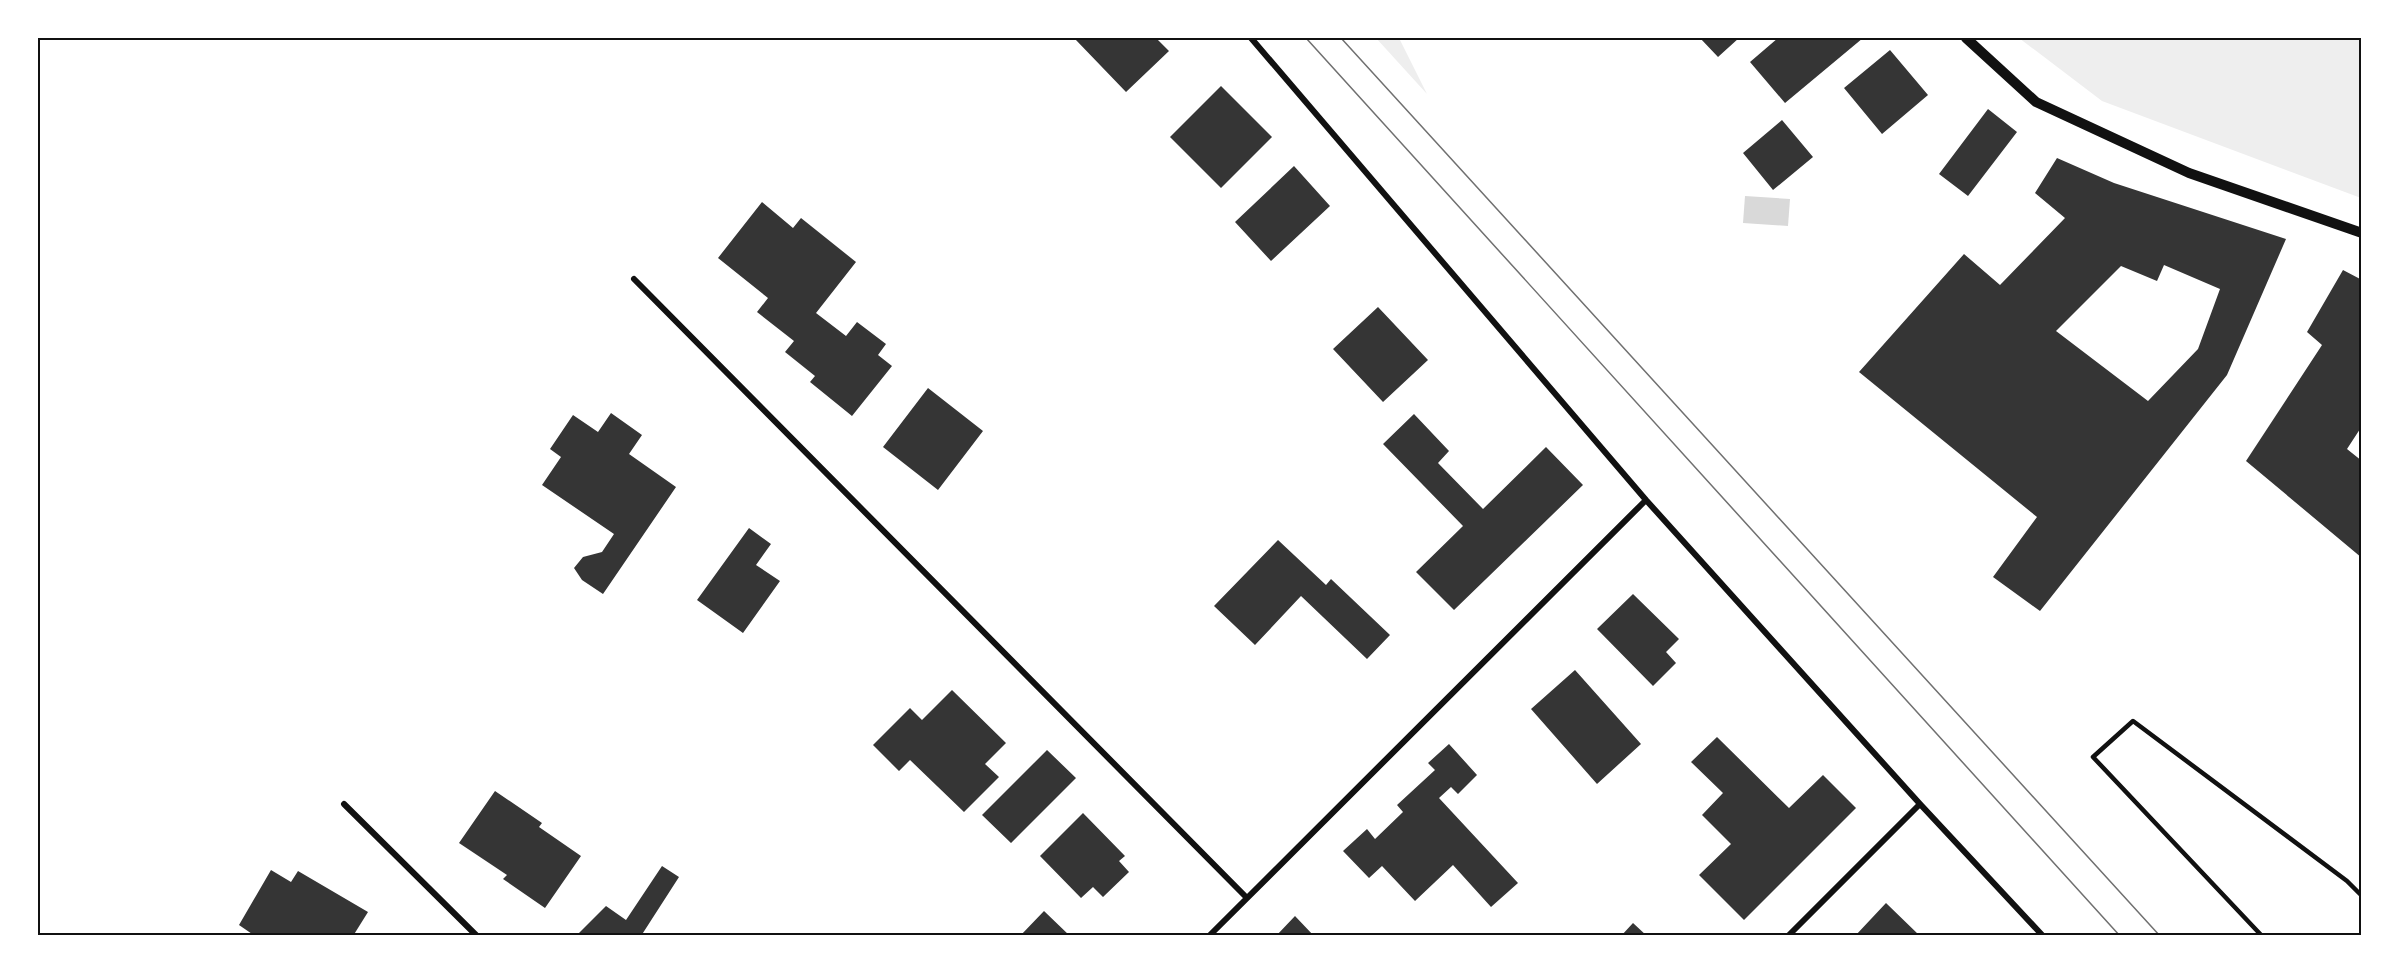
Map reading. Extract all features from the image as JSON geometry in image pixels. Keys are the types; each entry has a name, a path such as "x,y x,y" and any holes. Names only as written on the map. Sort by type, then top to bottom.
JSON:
{"street":[{"path":"1251,38 1646,500 1920,804 2043,936"},
{"path":"1966,38 2036,102 2189,173 2361,232"},
{"path":"634,279 1247,898"},
{"path":"1209,936 1646,500"},
{"path":"344,804 477,936"},
{"path":"1788,936 1920,804"}],"lane":[{"path":"2262,936 2092,757 2133,721 2347,881 2361,896"}],"shaded area":[{"path":"1376,38 1399,38 1427,94"},
{"path":"2019,38 2361,38 2361,198 2102,101"},
{"path":"1745,196 1790,199 1788,226 1743,223"}],"building":[{"path":"1076,38 1156,38 1169,51 1126,92"},
{"path":"1700,38 1739,38 1718,57"},
{"path":"1778,38 1863,38 1785,103 1750,62"},
{"path":"1890,50 1928,95 1882,134 1844,88"},
{"path":"1221,86 1272,137 1221,188 1170,137"},
{"path":"1988,109 2017,132 1968,196 1939,174"},
{"path":"1782,120 1813,157 1773,190 1743,153"},
{"path":"2057,158 2114,183 2286,239 2227,375 2040,611 1993,577 2037,517 1859,372 1964,254 2000,285 2065,218 2035,193","holes":["2164,265 2220,289 2198,349 2148,401 2056,331 2121,266 2157,281"]},
{"path":"1294,166 1330,206 1271,261 1235,222"},
{"path":"762,202 793,228 801,218 856,262 816,313 846,336 857,322 886,344 878,355 892,366 852,416 810,382 815,376 785,352 794,341 757,312 768,298 718,258"},
{"path":"2343,270 2362,280 2362,426 2347,449 2362,461 2362,558 2246,461 2322,345 2307,332"},
{"path":"1378,307 1428,360 1383,402 1333,349"},
{"path":"928,388 983,431 938,490 883,447"},
{"path":"611,413 642,435 629,454 676,487 603,594 582,580 574,568 583,557 602,552 614,534 542,485 561,457 550,449 573,415 598,432"},
{"path":"1414,414 1449,451 1438,463 1483,509 1546,447 1583,485 1454,610 1416,572 1463,526 1383,444"},
{"path":"749,528 771,544 756,565 780,581 743,633 697,600"},
{"path":"1278,540 1326,585 1331,579 1390,635 1367,659 1301,596 1255,645 1214,606"},
{"path":"1633,594 1679,639 1666,652 1676,663 1653,686 1597,629"},
{"path":"1575,670 1641,744 1597,784 1531,709"},
{"path":"952,690 1006,743 985,764 999,777 964,812 910,760 899,771 873,745 910,708 922,720"},
{"path":"1717,737 1789,808 1823,775 1856,808 1744,920 1699,875 1731,844 1702,815 1723,793 1691,762"},
{"path":"1449,744 1477,775 1458,794 1451,787 1439,798 1518,883 1491,907 1453,865 1415,901 1382,866 1369,878 1343,851 1367,829 1375,839 1403,812 1397,805 1435,770 1428,763"},
{"path":"1047,750 1076,778 1011,843 982,815"},
{"path":"495,791 542,823 539,827 581,856 545,908 503,879 507,875 459,843"},
{"path":"1083,813 1125,856 1119,861 1129,872 1103,897 1093,887 1081,898 1040,856"},
{"path":"662,866 679,877 641,936 576,936 606,906 626,920"},
{"path":"271,870 291,882 298,871 368,912 353,936 255,936 239,925"},
{"path":"1886,903 1920,936 1855,936"},
{"path":"1044,911 1070,936 1020,936"},
{"path":"1295,916 1314,936 1276,936"},
{"path":"1633,923 1647,936 1621,936"}],"tram line":[{"path":"1306,38 2120,936"},
{"path":"1341,38 2160,936"}]}
